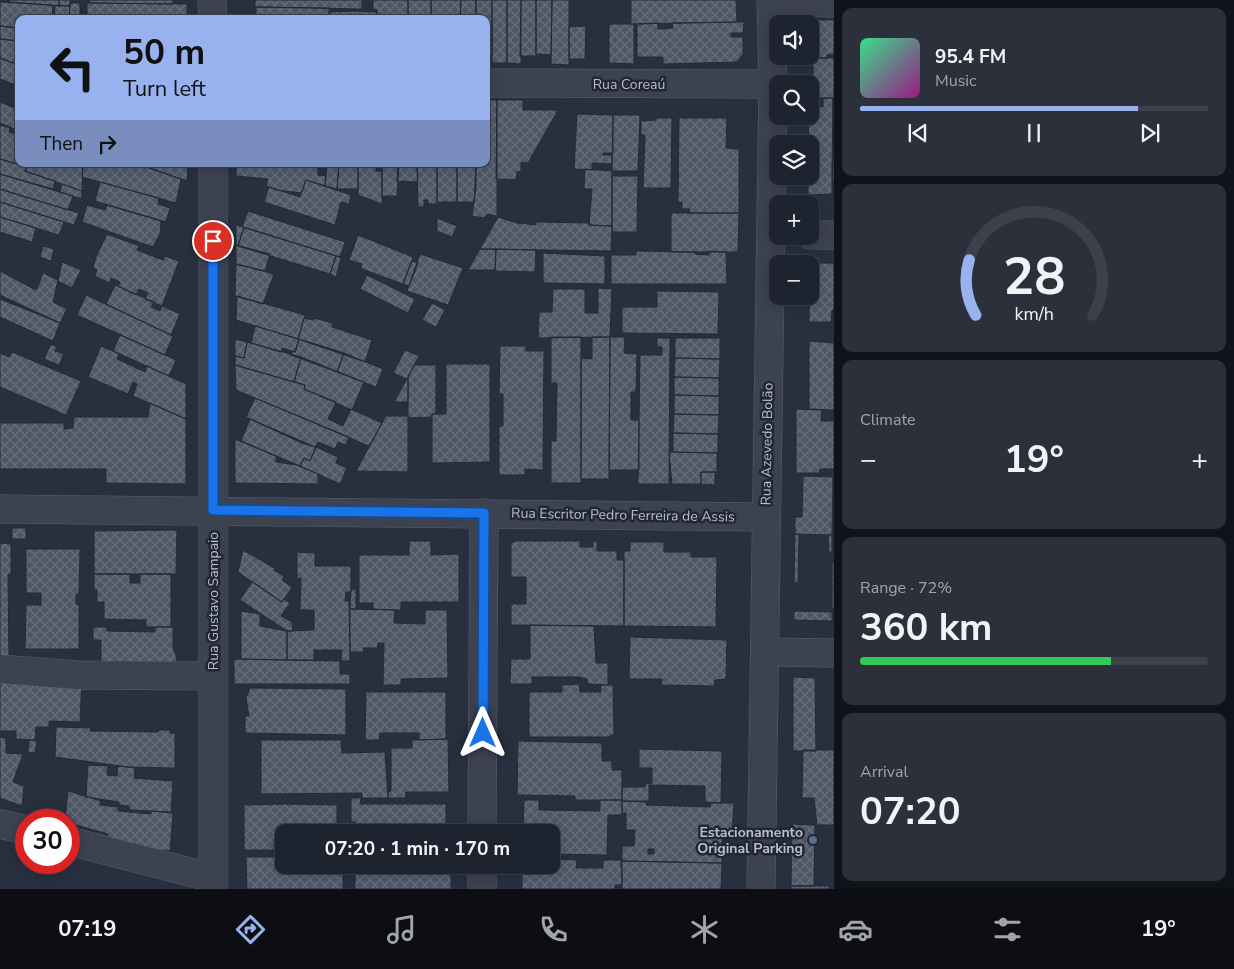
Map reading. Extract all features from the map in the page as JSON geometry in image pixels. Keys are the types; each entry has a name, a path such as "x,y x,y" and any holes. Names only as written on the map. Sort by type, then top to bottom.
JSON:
{"street":[{"path":"212,0 212,15"},
{"path":"771,1 834,3"},
{"name":"Rua Azevedo Bolão","path":"771,1 773,75"},
{"name":"Rua Coreaú","path":"490,83 769,84"},
{"name":"Rua Azevedo Bolão","path":"773,125 774,195"},
{"name":"Rua Gustavo Sampaio","path":"213,167 213,884"},
{"path":"819,236 834,235"},
{"name":"Rua Azevedo Bolão","path":"761,889 766,517 774,245"},
{"name":"Rua Escritor Pedro Ferreira de Assis","path":"0,509 766,517"},
{"path":"482,824 484,513"},
{"path":"765,652 834,653"},
{"path":"0,669 77,675 213,676"},
{"path":"0,824 15,827"},
{"path":"80,844 213,884"},
{"path":"482,874 482,889"}],"building":[{"path":"10,0 59,0 59,6 10,2"},
{"path":"59,0 70,0 70,6 59,6"},
{"path":"90,0 173,0 173,4 90,3"},
{"path":"255,0 362,0 362,9 255,7"},
{"path":"373,0 408,0 408,15 377,15 377,10 373,9"},
{"path":"408,0 431,0 431,15 408,15"},
{"path":"431,0 461,0 460,15 431,15"},
{"path":"461,0 476,0 476,15 460,15"},
{"path":"476,0 492,0 492,55 490,55 490,15 476,15"},
{"path":"492,0 507,0 507,63 492,63"},
{"path":"507,0 521,0 521,64 507,63"},
{"path":"521,0 536,0 536,56 520,56"},
{"path":"536,0 552,0 551,55 536,54"},
{"path":"552,0 569,0 569,65 551,64"},
{"path":"631,0 736,0 737,22 631,24"},
{"path":"0,2 53,5 52,15 15,15 15,28 0,26"},
{"path":"70,3 80,3 80,15 69,15"},
{"path":"87,3 187,4 187,15 87,15"},
{"path":"55,5 70,6 69,15 54,15"},
{"path":"256,7 329,8 329,15 256,15"},
{"path":"329,12 377,12 377,15 329,15"},
{"path":"819,20 834,20 834,54 827,55 827,58 819,58"},
{"path":"744,22 743,33 731,33 731,37 743,37 743,54 737,62 663,64 663,57 637,57 637,24 658,23 658,29 673,28 672,23"},
{"path":"609,24 634,24 634,64 609,63"},
{"path":"0,26 15,28 15,41 0,39"},
{"path":"586,26 585,59 569,59 569,27"},
{"path":"0,39 15,41 15,64 0,58"},
{"path":"0,58 15,64 15,85 0,79"},
{"path":"819,58 834,58 834,98 819,98 819,75 813,75 813,65 819,65"},
{"path":"823,98 833,98 832,194 808,195 808,185 819,185 819,135 808,135 809,125 819,125 819,107 823,107"},
{"path":"833,98 834,180 832,181"},
{"path":"490,100 497,100 497,216 487,214 484,218 472,216 476,187 476,167 490,167"},
{"path":"497,100 523,100 523,110 558,110 528,163 521,162 521,171 517,172 516,180 496,179"},
{"path":"0,102 15,108 15,129 0,123"},
{"path":"577,114 613,115 613,153 603,153 603,155 612,155 612,164 592,163 592,170 574,169"},
{"path":"613,115 640,115 638,171 612,171"},
{"path":"656,118 672,118 671,188 643,188 645,135 641,135 641,121 656,120"},
{"path":"679,118 727,118 726,148 739,149 739,213 689,213 690,209 682,209 682,202 678,202"},
{"path":"0,125 10,128 9,132 15,134 15,163 0,159"},
{"path":"0,159 15,163 15,167 27,167 25,171 55,181 53,189 0,174"},
{"path":"27,167 83,167 82,191 25,171"},
{"path":"83,167 147,167 181,179 176,203 82,177"},
{"path":"147,167 188,167 187,181"},
{"path":"236,167 318,167 318,175 326,176 325,186 306,180 301,193 277,190 266,186 268,179 236,176"},
{"path":"327,167 339,167 337,189 325,186"},
{"path":"339,167 358,167 358,189 337,189"},
{"path":"358,167 376,167 376,171 382,171 382,204 358,195"},
{"path":"382,167 399,167 397,196 382,196"},
{"path":"398,167 417,167 418,182 397,181"},
{"path":"417,167 437,167 437,204 428,204 428,200 424,200 424,207 418,207"},
{"path":"437,167 457,167 457,202 437,202"},
{"path":"457,167 476,167 474,202 457,202"},
{"path":"585,169 612,171 612,226 589,225 592,189 584,189"},
{"path":"0,174 73,196 68,210 0,189"},
{"path":"612,176 638,176 637,232 612,232"},
{"path":"306,180 351,195 349,204 341,202 335,225 264,202 269,187 300,197"},
{"path":"100,182 159,198 158,204 170,208 166,222 95,201"},
{"path":"62,184 82,191 82,199 60,192"},
{"path":"0,189 79,213 74,225 0,202"},
{"path":"0,202 64,222 59,235 0,217"},
{"path":"87,205 105,210 107,205 161,221 160,234 153,247 82,222"},
{"path":"248,211 345,242 340,257 242,227"},
{"path":"671,213 739,213 738,252 671,252"},
{"path":"0,217 36,228 32,242 0,232"},
{"path":"498,217 520,224 536,225 536,222 590,223 589,225 612,226 611,251 480,249"},
{"path":"437,218 457,226 452,237 437,231"},
{"path":"236,225 244,227 238,246 236,245"},
{"path":"244,227 336,256 330,274 238,246"},
{"path":"107,234 139,246 137,250 163,260 165,256 179,261 162,306 145,299 148,293 139,289 136,295 118,286 120,282 111,278 109,283 95,276 97,270 93,268 96,257"},
{"path":"358,235 413,257 403,284 365,270 361,268 362,264 349,260"},
{"path":"236,245 270,254 265,271 236,264"},
{"path":"43,246 54,249 51,261 40,257"},
{"path":"480,249 496,249 495,270 468,270"},
{"path":"496,249 536,250 535,272 495,271"},
{"path":"636,251 695,252 695,254 709,255 709,251 726,252 727,284 611,284 611,255 636,255"},
{"path":"543,253 605,256 605,284 543,283"},
{"path":"420,254 463,268 448,305 407,291"},
{"path":"336,256 341,258 336,277 330,274"},
{"path":"412,261 418,263 409,286 403,284"},
{"path":"62,262 81,270 72,288 58,281"},
{"path":"819,263 834,263 834,311 832,310 831,322 809,322 809,305 819,305"},
{"path":"236,264 274,274 263,304 235,296"},
{"path":"0,271 34,289 37,289 43,273 58,280 53,302 67,309 60,323 0,295"},
{"path":"367,275 415,299 408,313 360,289"},
{"path":"115,285 154,302 151,307 160,311 162,306 180,314 171,335 106,304"},
{"path":"598,288 612,289 610,337 538,338 539,312 552,312 553,289 585,289 585,313 598,313"},
{"path":"657,291 719,292 718,334 622,333 622,307 657,307"},
{"path":"86,295 173,336 165,355 77,315"},
{"path":"237,296 305,315 298,339 236,320"},
{"path":"0,299 60,323 53,341 0,317"},
{"path":"432,303 445,310 436,327 422,320"},
{"path":"304,318 313,320 314,318 333,323 332,327 372,340 365,362 298,339"},
{"path":"255,326 299,339 295,352 282,348 281,352 251,343"},
{"path":"120,335 176,360 169,376 113,351"},
{"path":"551,337 581,337 581,483 551,483 551,441 556,441 557,383 551,383"},
{"path":"592,337 610,337 609,479 581,479 581,358 592,359"},
{"path":"610,337 625,337 624,353 637,354 636,392 631,392 631,420 639,420 639,470 609,470"},
{"path":"657,338 670,338 669,484 638,484 640,355 662,355 662,347 657,347"},
{"path":"675,338 720,338 720,359 675,358"},
{"path":"235,339 247,342 244,358 235,356"},
{"path":"299,339 344,353 337,372 291,355 293,351 295,352"},
{"path":"809,341 834,343 834,410 809,409"},
{"path":"247,342 301,357 294,382 235,365 235,356 244,358"},
{"path":"51,344 57,347 55,351 64,354 59,365 44,359"},
{"path":"101,346 119,354 117,359 145,372 147,366 186,384 186,419 133,396 137,384 133,382 128,394 88,377"},
{"path":"500,346 526,346 526,351 544,351 543,470 525,469 525,475 499,475 499,426 503,426 503,394 499,394"},
{"path":"405,350 419,356 407,379 393,373"},
{"path":"12,352 81,381 66,415 0,387 0,353 9,357"},
{"path":"344,353 383,369 376,387 337,372"},
{"path":"301,357 364,382 352,410 304,389 305,385 294,382"},
{"path":"675,358 720,359 719,378 674,377"},
{"path":"446,364 490,364 490,462 432,463 432,414 446,414"},
{"path":"235,365 305,385 304,389 336,402 328,419 343,426 351,409 382,423 369,446 236,390"},
{"path":"414,365 436,365 436,414 432,414 432,417 408,418 408,378"},
{"path":"674,377 719,378 719,396 674,395"},
{"path":"407,379 408,402 394,402"},
{"path":"674,395 719,396 719,415 674,414"},
{"path":"255,398 349,437 346,445 338,442 335,449 318,442 315,447 246,417"},
{"path":"150,403 186,419 186,484 106,483 106,469 0,469 0,423 64,423 64,429 73,428 74,417 148,417"},
{"path":"796,409 822,410 821,421 834,421 834,469 820,469 819,473 796,473"},
{"path":"674,414 719,415 718,434 673,433"},
{"path":"386,416 408,416 408,472 356,471"},
{"path":"250,419 304,444 316,447 310,461 304,458 300,466 241,441"},
{"path":"673,433 718,434 718,453 673,452"},
{"path":"235,439 276,456 276,462 297,465 318,474 318,484 235,483"},
{"path":"316,447 338,457 336,463 347,468 340,484 300,466 304,458 310,461"},
{"path":"669,452 717,453 717,472 701,472 701,484 672,484"},
{"path":"701,472 715,472 715,485 701,484"},
{"path":"803,476 833,477 832,535 795,534 795,517 802,517"},
{"path":"12,528 26,528 26,539 12,539"},
{"path":"177,530 176,574 94,574 94,531"},
{"path":"795,534 799,534 798,583 794,583"},
{"path":"828,535 832,535 832,552 829,552"},
{"path":"409,541 431,541 431,555 459,554 459,602 401,602 401,610 373,609 373,603 359,603 359,555 409,555"},
{"path":"515,541 580,541 580,547 593,547 593,541 597,541 597,551 617,551 617,560 624,560 624,626 511,625 511,604 526,604 526,577 511,577 511,544"},
{"path":"630,542 664,542 664,552 691,552 691,557 717,557 716,627 624,626 624,551 630,551"},
{"path":"0,543 11,544 11,574 8,574 9,659 0,661"},
{"path":"26,549 80,549 79,594 76,594 76,604 79,605 79,649 25,649 26,605 41,605 41,593 26,593"},
{"path":"243,550 276,569 274,570 284,576 282,580 292,587 282,602 238,572"},
{"path":"297,552 315,553 315,566 351,566 351,592 346,592 345,601 349,601 350,661 341,661 342,650 314,650 314,660 287,660 287,631 314,630 314,610 300,610 301,578 297,579"},
{"path":"832,562 834,562 834,609 832,609"},
{"path":"94,574 130,574 130,583 140,583 140,574 171,574 171,627 146,627 146,620 104,619 104,602 97,602 97,590 94,590"},
{"path":"252,582 282,602 284,599 290,603 281,616 292,622 293,631 287,631 240,600"},
{"path":"351,589 356,589 356,609 350,609"},
{"path":"350,609 395,610 394,623 425,624 425,610 447,610 448,678 401,679 401,685 383,685 384,643 378,643 377,648 363,648 364,652 350,652"},
{"path":"241,611 260,614 260,626 287,631 287,660 241,659"},
{"path":"794,611 832,612 832,621 794,620"},
{"path":"530,625 594,626 596,663 608,663 608,685 588,684 587,679 579,677 532,677 532,684 510,684 511,659 530,659"},
{"path":"93,627 107,627 107,631 155,632 155,627 173,627 173,648 177,659 173,665 101,669 101,640 93,640"},
{"path":"630,637 727,640 726,679 715,680 714,686 661,685 662,679 629,679"},
{"path":"234,659 340,661 340,674 350,674 350,684 234,684"},
{"path":"793,677 815,678 816,751 793,751"},
{"path":"0,678 82,679 80,722 49,721 49,727 36,727 35,740 16,739 16,731 0,731"},
{"path":"579,684 580,692 601,692 601,685 613,685 614,735 611,735 611,737 529,737 529,692 562,692 562,685"},
{"path":"250,688 346,689 346,735 245,733 245,716 249,716 246,698"},
{"path":"366,692 446,692 446,739 419,740 419,733 380,733 379,740 365,740"},
{"path":"56,727 91,728 90,731 158,732 159,730 170,730 170,733 175,733 175,768 128,767 55,757"},
{"path":"0,737 6,738 6,753 23,754 13,782 24,786 22,806 0,798"},
{"path":"448,739 449,792 406,792 405,798 388,798 388,792 391,791 391,748 412,748 412,740"},
{"path":"29,740 37,741 35,753 28,752"},
{"path":"261,740 341,740 342,753 385,752 388,798 362,798 362,793 261,794"},
{"path":"518,741 602,743 602,761 612,761 612,770 622,770 622,800 575,800 575,796 517,795"},
{"path":"639,749 722,751 721,803 705,802 705,786 649,785 649,801 622,801 622,787 645,787 646,783 652,784 652,768 639,768"},
{"path":"803,750 834,750 834,825 817,825 814,798 802,798"},
{"path":"88,765 108,766 107,775 117,776 118,766 135,768 134,778 173,781 171,812 132,810 129,809 129,806 119,805 119,802 86,797"},
{"path":"68,791 101,801 100,805 118,807 118,811 151,814 151,811 173,813 170,851 148,849 107,839 108,834 80,826 80,809 66,809"},
{"path":"351,798 361,798 360,804 446,804 446,824 355,824 355,822 351,822"},
{"path":"524,800 539,800 539,810 600,811 600,800 622,800 622,815 608,815 607,855 560,854 560,824 523,824"},
{"path":"622,801 646,802 646,805 710,807 711,803 734,803 732,833 722,833 722,863 622,861 622,846 634,846 635,830 626,830 626,813 622,814","holes":["648,849 654,849 654,854 648,854"]},
{"path":"244,805 337,805 337,824 275,824 274,850 244,850"},
{"path":"792,824 815,825 814,886 791,886"},
{"path":"246,857 275,857 275,874 343,874 343,889 247,889"},
{"path":"560,859 577,860 576,868 603,868 603,860 621,860 622,885 615,885 615,889 522,889 522,874 560,874"},
{"path":"622,861 722,863 721,889 622,889"},
{"path":"451,874 451,889 355,889 355,875 350,875"},
{"path":"791,886 829,886 829,889 791,889"}],"place":[{"name":"Estacionamento Original Parking","path":"813,840"}],"route":[{"path":"213,241 213,510 484,513 483,733"}]}
